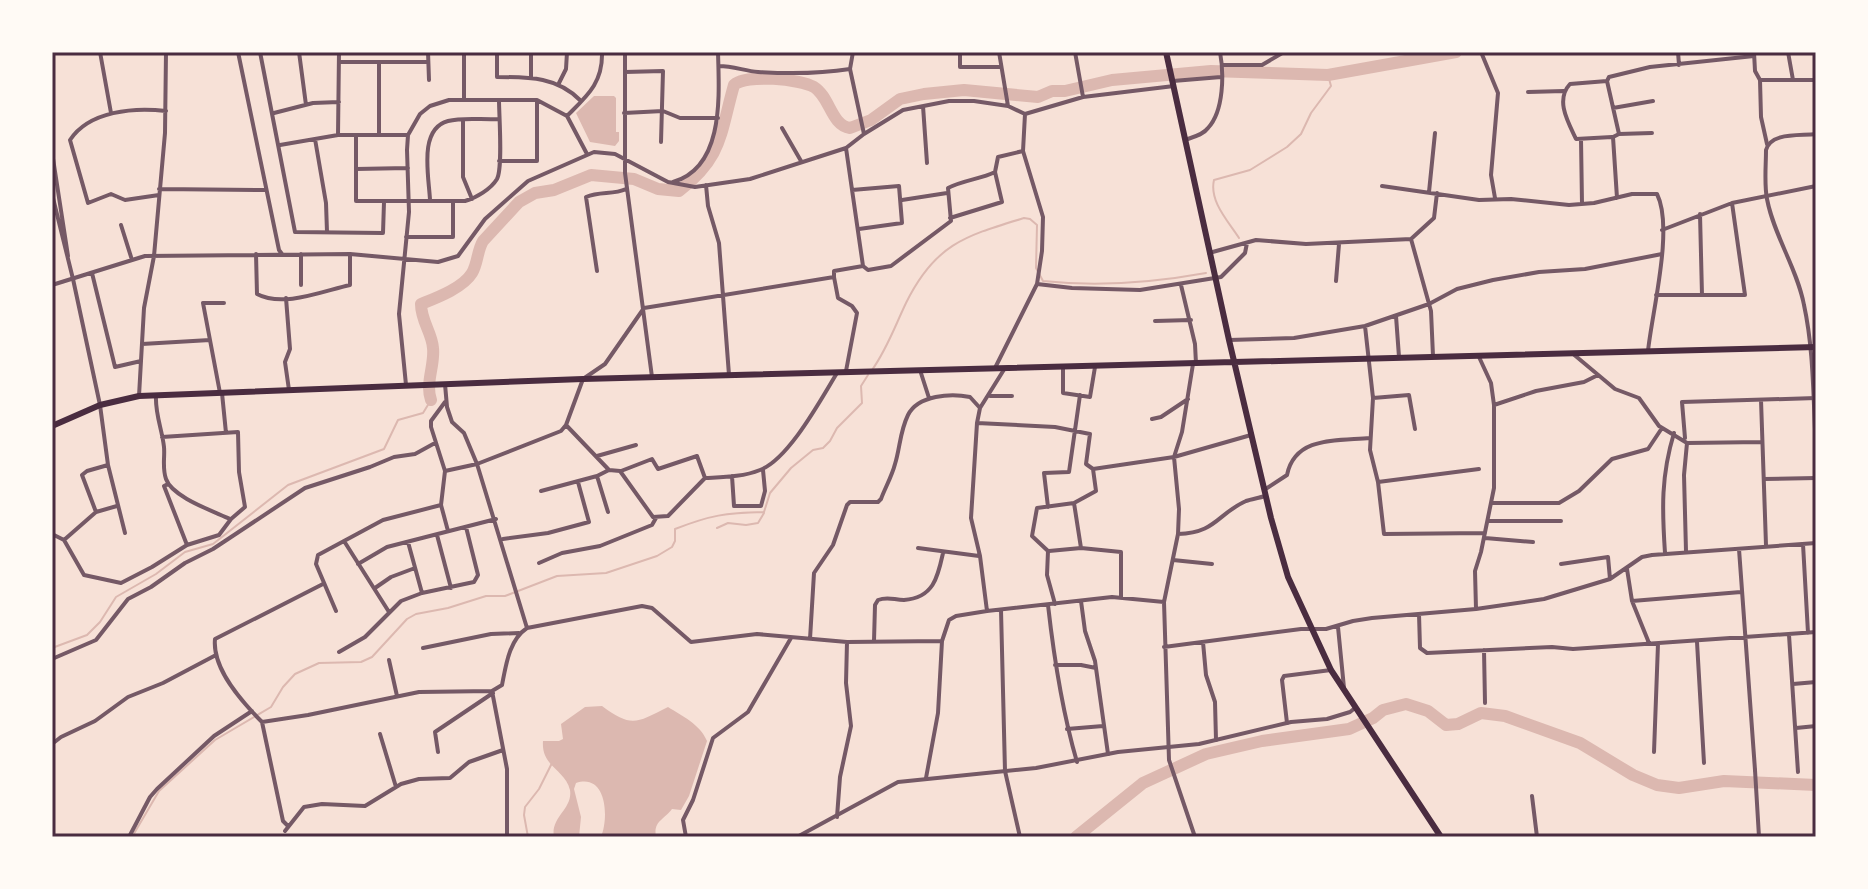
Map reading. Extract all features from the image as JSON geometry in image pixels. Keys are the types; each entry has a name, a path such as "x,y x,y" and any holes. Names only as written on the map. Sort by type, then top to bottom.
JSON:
{"main road":[{"path":"1166,52 1264,493 1288,577 1331,670 1441,837"},
{"path":"52,426 100,405 139,396 919,369 1813,347"}],"street":[{"path":"100,52 111,113"},
{"path":"139,396 146,287 154,256 166,111 166,52"},
{"path":"238,52 264,190 282,254"},
{"path":"260,52 295,232 383,233 384,202"},
{"path":"299,52 306,105"},
{"path":"338,135 339,52"},
{"path":"428,52 429,80"},
{"path":"464,52 464,99"},
{"path":"497,52 497,77 531,77 559,83 581,101"},
{"path":"531,52 531,77"},
{"path":"559,83 566,69 567,52"},
{"path":"567,116 593,90 600,76 602,52"},
{"path":"625,52 626,186 652,377"},
{"path":"666,182 681,179 707,152 718,118 718,52"},
{"path":"853,52 850,69 864,134"},
{"path":"960,52 960,67 1001,67"},
{"path":"999,52 1008,106"},
{"path":"1075,52 1083,97"},
{"path":"1185,141 1207,130 1218,110 1223,65 1220,52"},
{"path":"1223,65 1262,65 1284,52"},
{"path":"1481,52 1498,96 1491,175 1495,198"},
{"path":"1678,52 1679,65"},
{"path":"1788,52 1793,80"},
{"path":"1617,198 1616,135 1607,81 1611,75 1754,54 1767,144 1766,196 1801,294 1813,347 1816,448"},
{"path":"339,62 428,62"},
{"path":"379,62 379,135"},
{"path":"718,66 794,74 850,69"},
{"path":"625,72 663,71 661,142"},
{"path":"52,285 154,256 350,254 438,262 458,256 485,219 528,181 587,154 608,152 666,182 695,187 750,179 846,148 897,112 923,106 966,101 1008,106 1025,114 1083,97 1221,77"},
{"path":"1760,80 1816,80"},
{"path":"1607,81 1570,84 1564,91 1565,115 1574,136 1581,139 1652,133"},
{"path":"1528,92 1564,91"},
{"path":"406,385 399,314 409,201 408,135 420,114 430,106 464,99 537,100 567,116 587,154"},
{"path":"356,135 356,201 472,199 497,179 499,100"},
{"path":"499,161 537,161 537,100"},
{"path":"1613,108 1653,101"},
{"path":"273,113 306,105 339,102"},
{"path":"923,106 927,163"},
{"path":"166,111 146,108 111,113 81,128 70,140 88,203 111,194 125,200 159,192 264,190"},
{"path":"624,113 663,111 680,118 718,118"},
{"path":"995,368 1037,284 1042,251 1043,217 1023,151 1025,114"},
{"path":"430,200 428,141 434,130 442,123 499,119"},
{"path":"463,120 463,177 472,199"},
{"path":"782,128 801,161"},
{"path":"1429,192 1435,133"},
{"path":"1767,144 1775,138 1816,134"},
{"path":"280,145 338,135 408,135"},
{"path":"315,138 326,203 327,232"},
{"path":"1581,139 1582,205"},
{"path":"846,148 863,266 868,270 891,266 951,221 948,188 995,172"},
{"path":"950,218 1002,202 995,172 998,157 1023,151"},
{"path":"52,152 69,266"},
{"path":"356,169 408,168"},
{"path":"706,185 708,206 719,243 729,375"},
{"path":"597,271 586,197 598,192 616,193 626,186"},
{"path":"852,190 899,186 902,223 859,229"},
{"path":"1382,186 1479,200 1495,198 1582,205 1632,194 1657,194 1663,213 1663,269 1648,351"},
{"path":"1662,230 1732,203 1816,186"},
{"path":"901,200 947,193"},
{"path":"1209,253 1256,240 1339,244 1411,239 1434,218 1437,193"},
{"path":"52,194 73,279 100,405 108,465 125,533"},
{"path":"406,237 453,237 453,201"},
{"path":"1656,295 1745,295 1732,203"},
{"path":"1700,214 1702,295"},
{"path":"121,225 132,260"},
{"path":"1411,239 1431,311 1433,356"},
{"path":"1037,284 1116,290 1181,285 1221,277 1245,253 1247,243"},
{"path":"1336,281 1339,244"},
{"path":"256,254 257,294 261,297 286,298 350,285 350,254"},
{"path":"301,254 301,285"},
{"path":"1229,340 1294,338 1365,326 1427,304 1457,289 1493,280 1539,272 1585,269 1662,254"},
{"path":"846,372 857,313 838,298 834,271 863,266"},
{"path":"92,273 115,367 141,361"},
{"path":"445,471 477,464 561,431 583,379 605,364 644,308 834,277"},
{"path":"1181,285 1191,320 1194,364 1182,432 1174,457 1178,534 1164,602 1164,647 1170,767 1195,837"},
{"path":"286,298 290,349 285,362 290,390"},
{"path":"224,303 203,303 226,433"},
{"path":"1396,315 1399,357"},
{"path":"1155,321 1191,320"},
{"path":"1365,326 1366,359 1373,398 1371,463 1378,482 1384,534 1485,536 1533,542"},
{"path":"142,344 210,340"},
{"path":"1572,353 1615,389 1639,398 1662,428 1686,442 1762,442"},
{"path":"1476,609 1475,571 1492,503 1494,405 1491,383 1478,355"},
{"path":"1063,367 1063,393 1090,397 1095,367"},
{"path":"987,611 980,556 971,518 977,423 980,408 1005,368"},
{"path":"919,369 929,398"},
{"path":"620,471 653,517 668,516 705,478 762,469 799,435 837,373"},
{"path":"1494,405 1545,388 1584,382 1598,375"},
{"path":"445,384 445,401 452,422 464,433 477,464 527,628"},
{"path":"810,639 814,573 833,545 847,505 850,502 878,502 881,499 895,464 898,443 909,412 929,398 964,395 980,408"},
{"path":"1048,507 1044,473 1069,472 1080,395"},
{"path":"1373,398 1409,395 1415,429"},
{"path":"156,396 164,475 168,484 186,498 231,519"},
{"path":"989,396 1012,396"},
{"path":"1686,551 1686,442 1682,402 1814,398"},
{"path":"1152,419 1157,419 1188,399"},
{"path":"1761,400 1766,545"},
{"path":"445,401 431,421 445,471 441,505 448,531"},
{"path":"977,423 1075,430 1090,434 1086,464 1093,469 1174,457 1251,435"},
{"path":"566,425 609,470"},
{"path":"1492,503 1559,503 1579,491 1612,459 1648,449 1662,428"},
{"path":"52,534 64,540 84,575 121,583 187,545 219,535 245,507 239,472 238,432 162,437"},
{"path":"1665,553 1662,510 1665,464 1674,433"},
{"path":"1178,534 1215,525 1247,501 1264,493 1287,475 1290,460 1308,446 1370,438"},
{"path":"52,659 96,640 128,599 213,549 305,488 394,457 415,454 435,443"},
{"path":"597,456 636,445"},
{"path":"541,491 609,470 620,471 652,459 658,469 697,456 705,478"},
{"path":"96,512 82,475 108,465"},
{"path":"732,476 734,506 761,506 765,491 762,469"},
{"path":"1093,469 1096,491 1074,503 1037,508 1032,531 1035,540 1048,551 1081,548 1121,552 1121,598"},
{"path":"1378,482 1479,469"},
{"path":"597,476 608,512"},
{"path":"1764,479 1816,478"},
{"path":"501,539 548,533 589,522 578,482"},
{"path":"168,484 164,486 187,545"},
{"path":"1074,503 1081,548"},
{"path":"336,611 323,584 316,558 383,520 441,505"},
{"path":"64,540 96,512 117,506"},
{"path":"539,563 562,553 600,546 652,525 656,518"},
{"path":"358,564 383,549 496,519"},
{"path":"1488,521 1561,521"},
{"path":"339,652 365,637 401,601 422,593 474,582 478,575 466,527"},
{"path":"437,535 451,588"},
{"path":"344,541 389,612"},
{"path":"408,541 422,593"},
{"path":"1164,647 1544,599 1610,579 1642,557 1665,553 1816,543"},
{"path":"1803,544 1808,634"},
{"path":"918,548 980,556"},
{"path":"1739,548 1759,837"},
{"path":"1048,551 1047,575 1055,604"},
{"path":"874,641 875,605 878,600 887,597 907,600 932,588 937,581 943,553"},
{"path":"1561,564 1608,557 1610,579"},
{"path":"1173,560 1212,564"},
{"path":"375,588 391,577 415,568"},
{"path":"1627,568 1632,601 1649,643"},
{"path":"323,584 215,639 216,655 227,678 262,722 287,828 304,807 322,804 365,806 396,787 419,779 450,778 469,762 503,750"},
{"path":"1632,601 1741,592"},
{"path":"926,778 938,713 942,641 949,620 987,611 1081,601 1121,598 1164,602"},
{"path":"1081,601 1085,631 1096,668 1108,754"},
{"path":"1048,605 1055,665 1067,729 1077,762"},
{"path":"423,648 491,634 519,633 527,628 642,606 652,608 691,642 757,634 847,642 942,641"},
{"path":"1001,610 1005,771 1020,837"},
{"path":"1419,614 1420,648 1427,653 1573,649 1816,632"},
{"path":"1338,627 1344,689"},
{"path":"438,752 435,732 502,685 519,633"},
{"path":"1789,635 1798,772"},
{"path":"686,837 683,820 693,800 713,738 748,712 791,638"},
{"path":"837,817 840,777 851,726 846,683 847,642"},
{"path":"1203,642 1206,675 1215,702 1216,740"},
{"path":"1697,642 1704,763"},
{"path":"1654,752 1658,644"},
{"path":"1484,650 1485,703"},
{"path":"52,744 95,721 128,697 163,683 216,655"},
{"path":"389,660 397,696"},
{"path":"1055,665 1096,668"},
{"path":"1287,723 1284,676 1331,670"},
{"path":"1793,684 1816,682"},
{"path":"262,722 419,692 493,692"},
{"path":"493,692 508,779 507,837"},
{"path":"797,837 898,782 1077,762 1108,754 1216,740 1287,723 1327,719 1350,712 1357,706"},
{"path":"129,837 157,789 214,736 252,711"},
{"path":"1067,729 1103,726"},
{"path":"1796,728 1816,726"},
{"path":"380,734 396,787"},
{"path":"1532,796 1537,837"}],"shaded area":[{"path":"594,96 616,98 619,141 615,146 590,142 576,113"},
{"path":"602,706 620,718 634,721 668,707 695,725 707,741 689,796 681,810 672,809 660,821 656,827 656,837 601,837 605,819 603,799 594,785 586,782 576,783 574,789 581,817 579,837 554,837 555,824 568,803 570,790 546,757 543,741 563,739 561,724 585,707"}],"waterway":[{"path":"431,400 429,387 433,348 421,304 449,292 468,278 483,241 519,202 535,193 554,190 591,175 634,179 658,189 679,191 712,155 718,144 734,85 740,82 773,79 807,84 824,97 839,122 850,128 871,120 900,99 924,94 964,90 1038,97 1052,91 1112,80 1211,71 1328,75 1456,52"},
{"path":"1239,238 1217,203 1214,180 1250,170 1287,147 1301,134 1311,113 1331,86 1328,75"},
{"path":"872,370 928,267 968,237 1024,218 1037,225 1036,268 1043,281 1125,283 1206,273"},
{"path":"132,837 159,791 215,740 271,707 295,674 319,663 361,662 372,657 407,619 416,614 486,596 505,596 557,576 606,573 657,556 672,547 675,529 718,516 764,512 770,493 791,468 813,450 823,448 837,428 862,403 861,386 868,375"},
{"path":"52,648 87,635 100,622 116,597 156,574 185,552 213,544 288,485 384,449 398,420 423,413 431,400"},
{"path":"717,528 728,523 758,523 764,513"},
{"path":"1076,837 1143,783 1206,754 1262,741 1349,729 1383,710 1406,704 1428,711 1446,725 1458,724 1481,713 1505,716 1580,743 1633,775 1657,785 1679,788 1724,781 1816,785"},
{"path":"528,837 525,807 539,789 552,763"}]}
